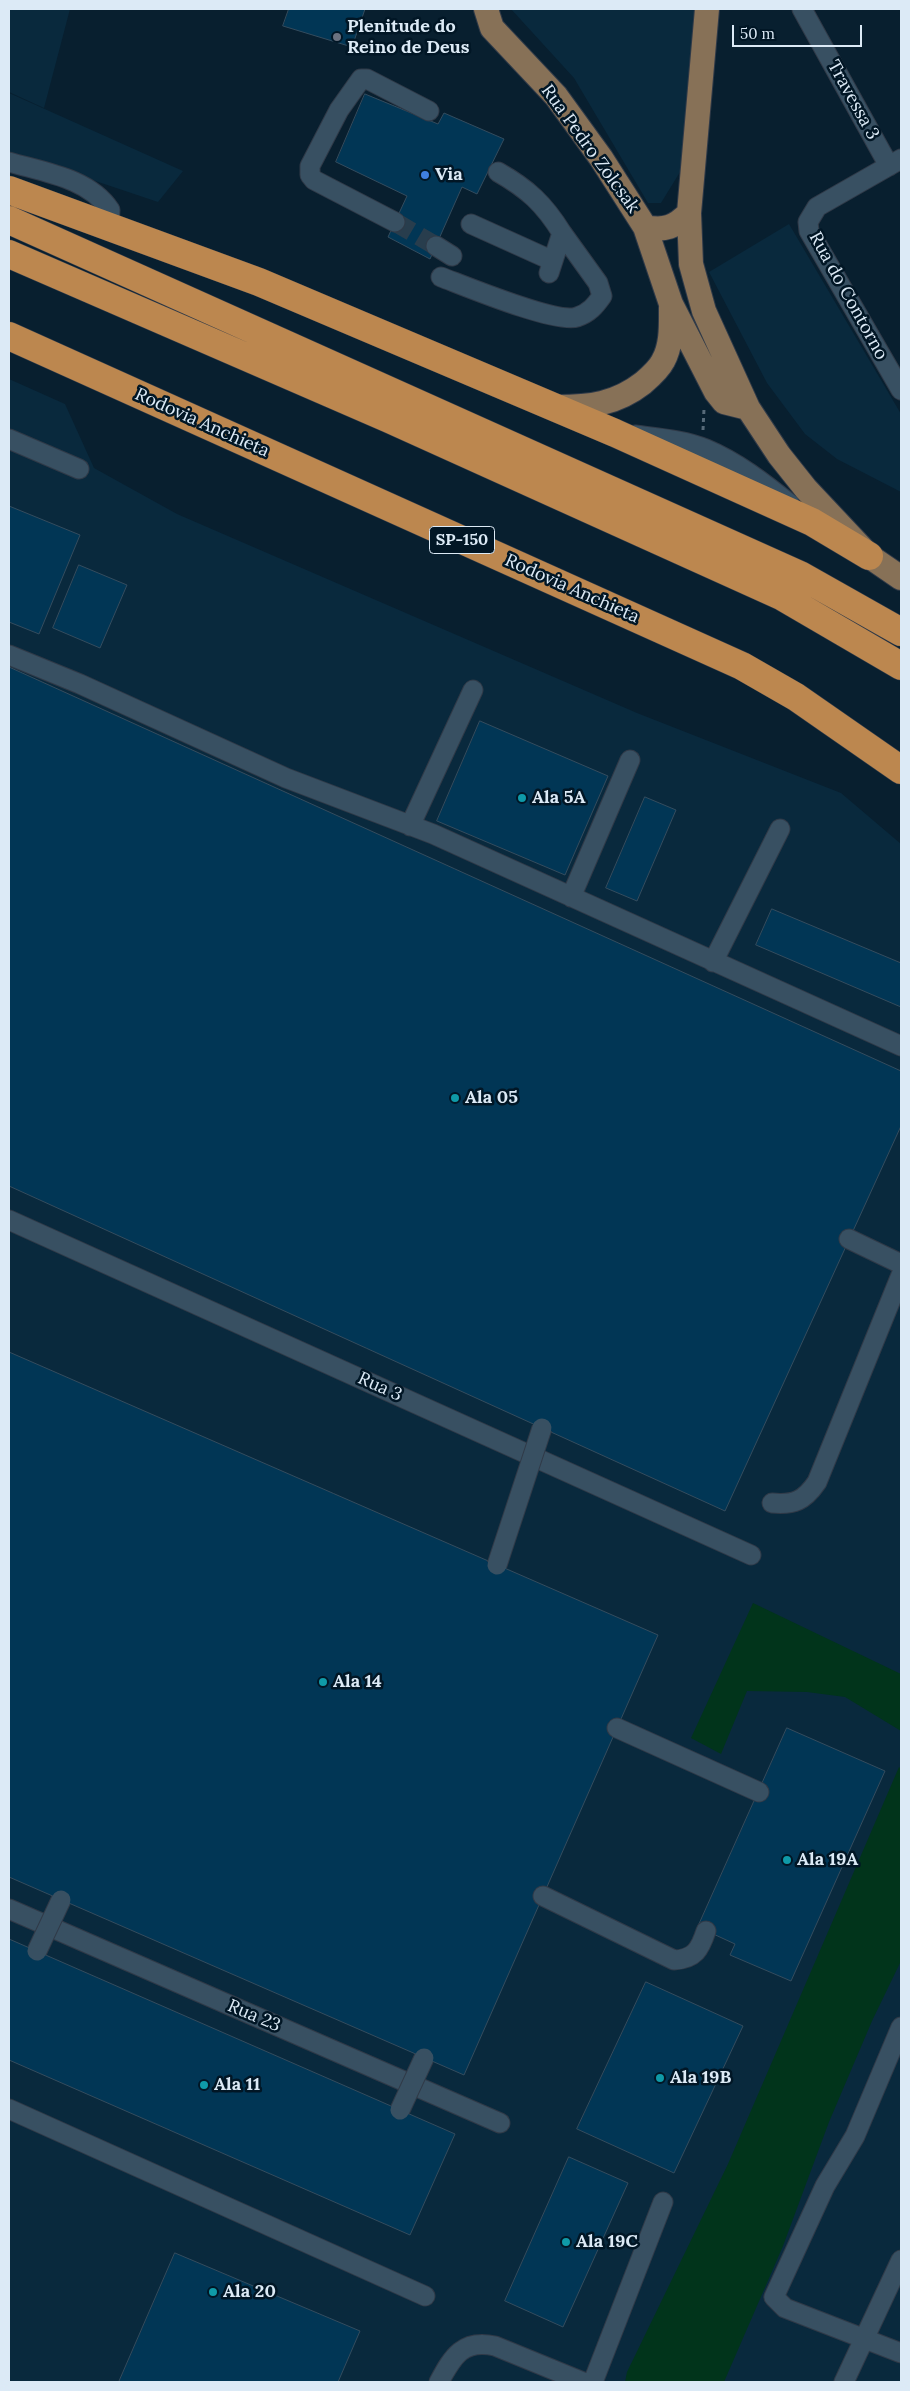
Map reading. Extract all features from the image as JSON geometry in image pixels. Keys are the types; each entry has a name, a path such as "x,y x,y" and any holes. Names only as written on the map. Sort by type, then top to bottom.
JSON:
{"highway":[{"path":"9,190 259,282 615,433 812,522 869,556"},
{"path":"9,220 800,575 901,632"},
{"path":"9,254 389,419 781,596 901,666"},
{"name":"Rodovia Anchieta","path":"9,336 742,666 796,697 901,770"}],"main road":[{"name":"Rua Pedro Zolcsak","path":"468,9 489,19 556,96 601,158 645,227 671,304"},
{"path":"707,9 690,213 691,264 695,286 711,329 748,408 779,455 806,489 869,556 901,578"},
{"path":"645,227 660,230 670,228 690,213"},
{"path":"671,304 716,392 724,402 733,406 748,408"},
{"path":"552,407 586,407 604,404 623,397 651,377 664,360 671,327 671,304"}],"street":[{"name":"Travessa 3","path":"802,9 895,162"},
{"path":"395,222 314,180 310,175 310,166 339,110 361,80 367,79 429,111"},
{"path":"9,162 75,182 98,194 110,210 109,226"},
{"name":"Rua do Contorno","path":"895,162 817,207 808,222 809,231 901,390"},
{"path":"441,277 553,316 575,318 593,309 602,296 598,283 548,210 528,191 498,172"},
{"path":"471,224 551,267 562,233"},
{"path":"436,246 452,256"},
{"path":"9,439 79,469"},
{"path":"9,655 80,684 286,778 410,826 901,1046"},
{"path":"410,826 472,690"},
{"path":"571,897 630,760"},
{"path":"713,962 780,829"},
{"name":"Rua 3","path":"9,1220 751,1555"},
{"path":"849,1239 901,1264"},
{"path":"772,1503 788,1505 802,1499 817,1482 901,1275"},
{"path":"497,1565 542,1428"},
{"path":"617,1728 759,1792"},
{"path":"543,1896 674,1960 689,1957 696,1953 706,1931"},
{"path":"37,1951 61,1900"},
{"name":"Rua 23","path":"9,1909 500,2123"},
{"path":"901,2027 855,2136 825,2186 774,2297 785,2308 901,2352"},
{"path":"400,2110 424,2058"},
{"path":"9,2109 425,2296"},
{"path":"593,2382 663,2202"},
{"path":"844,2382 901,2260"},
{"path":"440,2382 451,2360 464,2349 474,2344 496,2346 583,2382"}],"shaded area":[{"path":"9,9 70,9 44,108 9,92"},
{"path":"511,9 697,9 680,172 661,203 648,203 574,78"},
{"path":"9,93 183,171 158,202 9,152"},
{"path":"789,224 901,414 901,492 837,459 805,434 767,383 709,272"},
{"path":"9,379 65,404 94,468 177,514 637,713 841,793 901,844 901,2382 9,2382"}],"green space":[{"path":"753,1603 901,1674 901,1731 845,1697 807,1692 747,1691 721,1754 691,1738"},
{"path":"899,1767 901,1769 901,1961 872,2021 829,2122 783,2246 724,2382 625,2382 627,2372 728,2164"}],"building":[{"name":"Plenitude do Reino de Deus","path":"289,9 365,9 352,47 283,26"},
{"name":"Via","path":"365,94 438,124 444,113 504,139 477,194 462,187 430,259 388,237 407,196 336,162"},
{"path":"9,506 80,535 39,634 9,622"},
{"path":"79,565 127,585 100,648 53,628"},
{"name":"Ala 05","path":"9,667 901,1071 901,1126 725,1511 9,1186"},
{"name":"Ala 5A","path":"480,721 608,776 565,875 437,821"},
{"path":"645,797 676,810 637,901 606,888"},
{"path":"772,909 901,963 901,1007 756,945"},
{"name":"Ala 14","path":"9,1352 658,1635 464,2075 9,1877"},
{"name":"Ala 19A","path":"787,1728 885,1771 791,1981 730,1955 735,1944 698,1927"},
{"name":"Ala 11","path":"9,1939 455,2134 410,2235 9,2060"},
{"name":"Ala 19B","path":"646,1982 743,2026 674,2173 577,2129"},
{"name":"Ala 19C","path":"569,2157 628,2183 563,2327 505,2301"},
{"name":"Ala 20","path":"175,2253 360,2331 338,2382 119,2382"}],"tunnel":[{"path":"395,222 436,246"}],"place":[{"name":"Plenitude do Reino de Deus","path":"337,37"},
{"name":"Via","path":"425,175"},
{"name":"Ala 5A","path":"522,798"},
{"name":"Ala 05","path":"455,1098"},
{"name":"Ala 14","path":"323,1682"},
{"name":"Ala 19A","path":"787,1860"},
{"name":"Ala 19B","path":"660,2078"},
{"name":"Ala 11","path":"204,2085"},
{"name":"Ala 19C","path":"566,2242"},
{"name":"Ala 20","path":"213,2292"}]}
